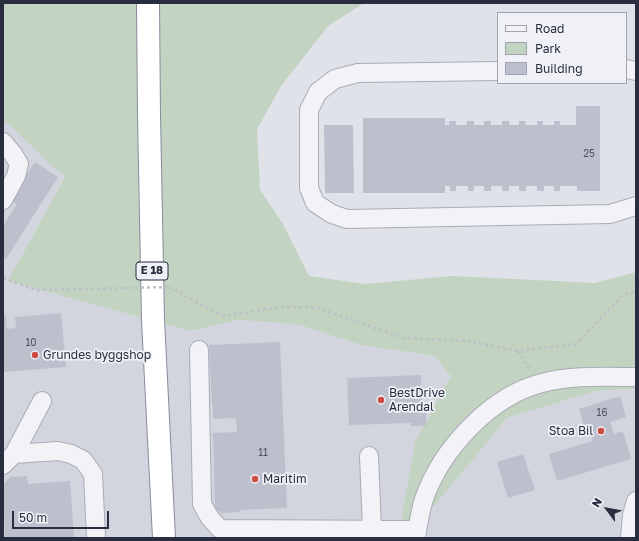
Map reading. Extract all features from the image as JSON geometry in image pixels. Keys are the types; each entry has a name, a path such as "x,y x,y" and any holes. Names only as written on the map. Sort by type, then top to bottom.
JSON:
{"highway":[{"name":"E 18","path":"139,3 142,317 150,538"},
{"name":"E 18","path":"148,3 153,320 164,538"}],"street":[{"path":"497,71 358,73 335,79 318,92 309,110 308,188 315,203 332,214 347,219 610,214 636,206"},
{"path":"3,142 19,164 16,176 3,200"},
{"path":"199,350 202,504 217,533 372,528 417,534 424,499 437,471 453,447 468,429 489,410 513,394 540,383 573,377 636,377"},
{"path":"9,460 42,401"},
{"path":"9,460 58,451 71,454 83,460 92,474 96,538"},
{"path":"369,456 372,528"},
{"path":"630,538 632,515 636,501"}],"path":[{"path":"3,278 36,290 169,287 223,316 279,307 316,306 403,338 469,341 518,352 576,344 623,295 636,291"},
{"path":"518,352 540,383"}],"shaded area":[{"path":"3,119 51,165 65,175 8,281 190,331 239,320 297,324 361,345 433,356 451,376 415,442 420,523 507,418 596,391 636,389 636,538 3,538"}],"green space":[{"path":"3,3 364,3 328,26 281,86 257,129 260,190 283,224 309,276 365,284 453,276 595,283 636,272 636,389 596,391 507,418 420,523 401,522 415,442 451,376 434,356 361,345 297,324 239,320 190,331 8,281 65,176 51,165 3,119"}],"building":[{"path":"576,106 600,106 600,191 577,191 577,186 560,186 560,191 554,191 554,186 544,186 544,191 537,191 537,186 526,186 526,191 519,191 519,186 509,186 509,191 502,191 502,186 491,186 491,191 484,191 484,186 474,186 474,191 468,191 468,186 456,186 456,191 450,191 450,186 445,186 445,193 363,193 363,118 445,118 445,125 449,125 449,121 456,121 456,125 467,125 467,121 474,121 474,125 484,125 484,121 491,121 491,125 502,125 502,121 509,121 509,125 519,125 519,121 526,121 525,125 537,125 537,121 543,121 543,125 554,125 554,121 560,121 560,125 576,125"},
{"path":"324,125 353,125 354,193 325,193"},
{"path":"35,162 58,177 6,259 3,257 3,226 17,204 10,200"},
{"path":"61,313 66,367 3,372 3,315 6,315 7,329 16,328 15,317"},
{"path":"280,342 287,508 240,510 240,512 222,513 215,507 213,433 237,432 236,418 213,419 209,345"},
{"path":"421,375 422,413 426,413 426,426 411,426 411,423 349,425 347,378"},
{"path":"620,396 626,417 610,422 614,434 623,431 631,459 557,481 549,454 593,441 589,428 585,430 579,409"},
{"path":"523,454 535,490 508,498 497,462"},
{"path":"27,476 28,484 70,481 74,538 5,538 3,485 10,477"}],"place":[{"name":"Grundes byggshop","path":"35,355"},
{"name":"BestDrive Arendal","path":"381,400"},
{"name":"Stoa Bil","path":"601,431"},
{"name":"Maritim","path":"255,479"}]}
